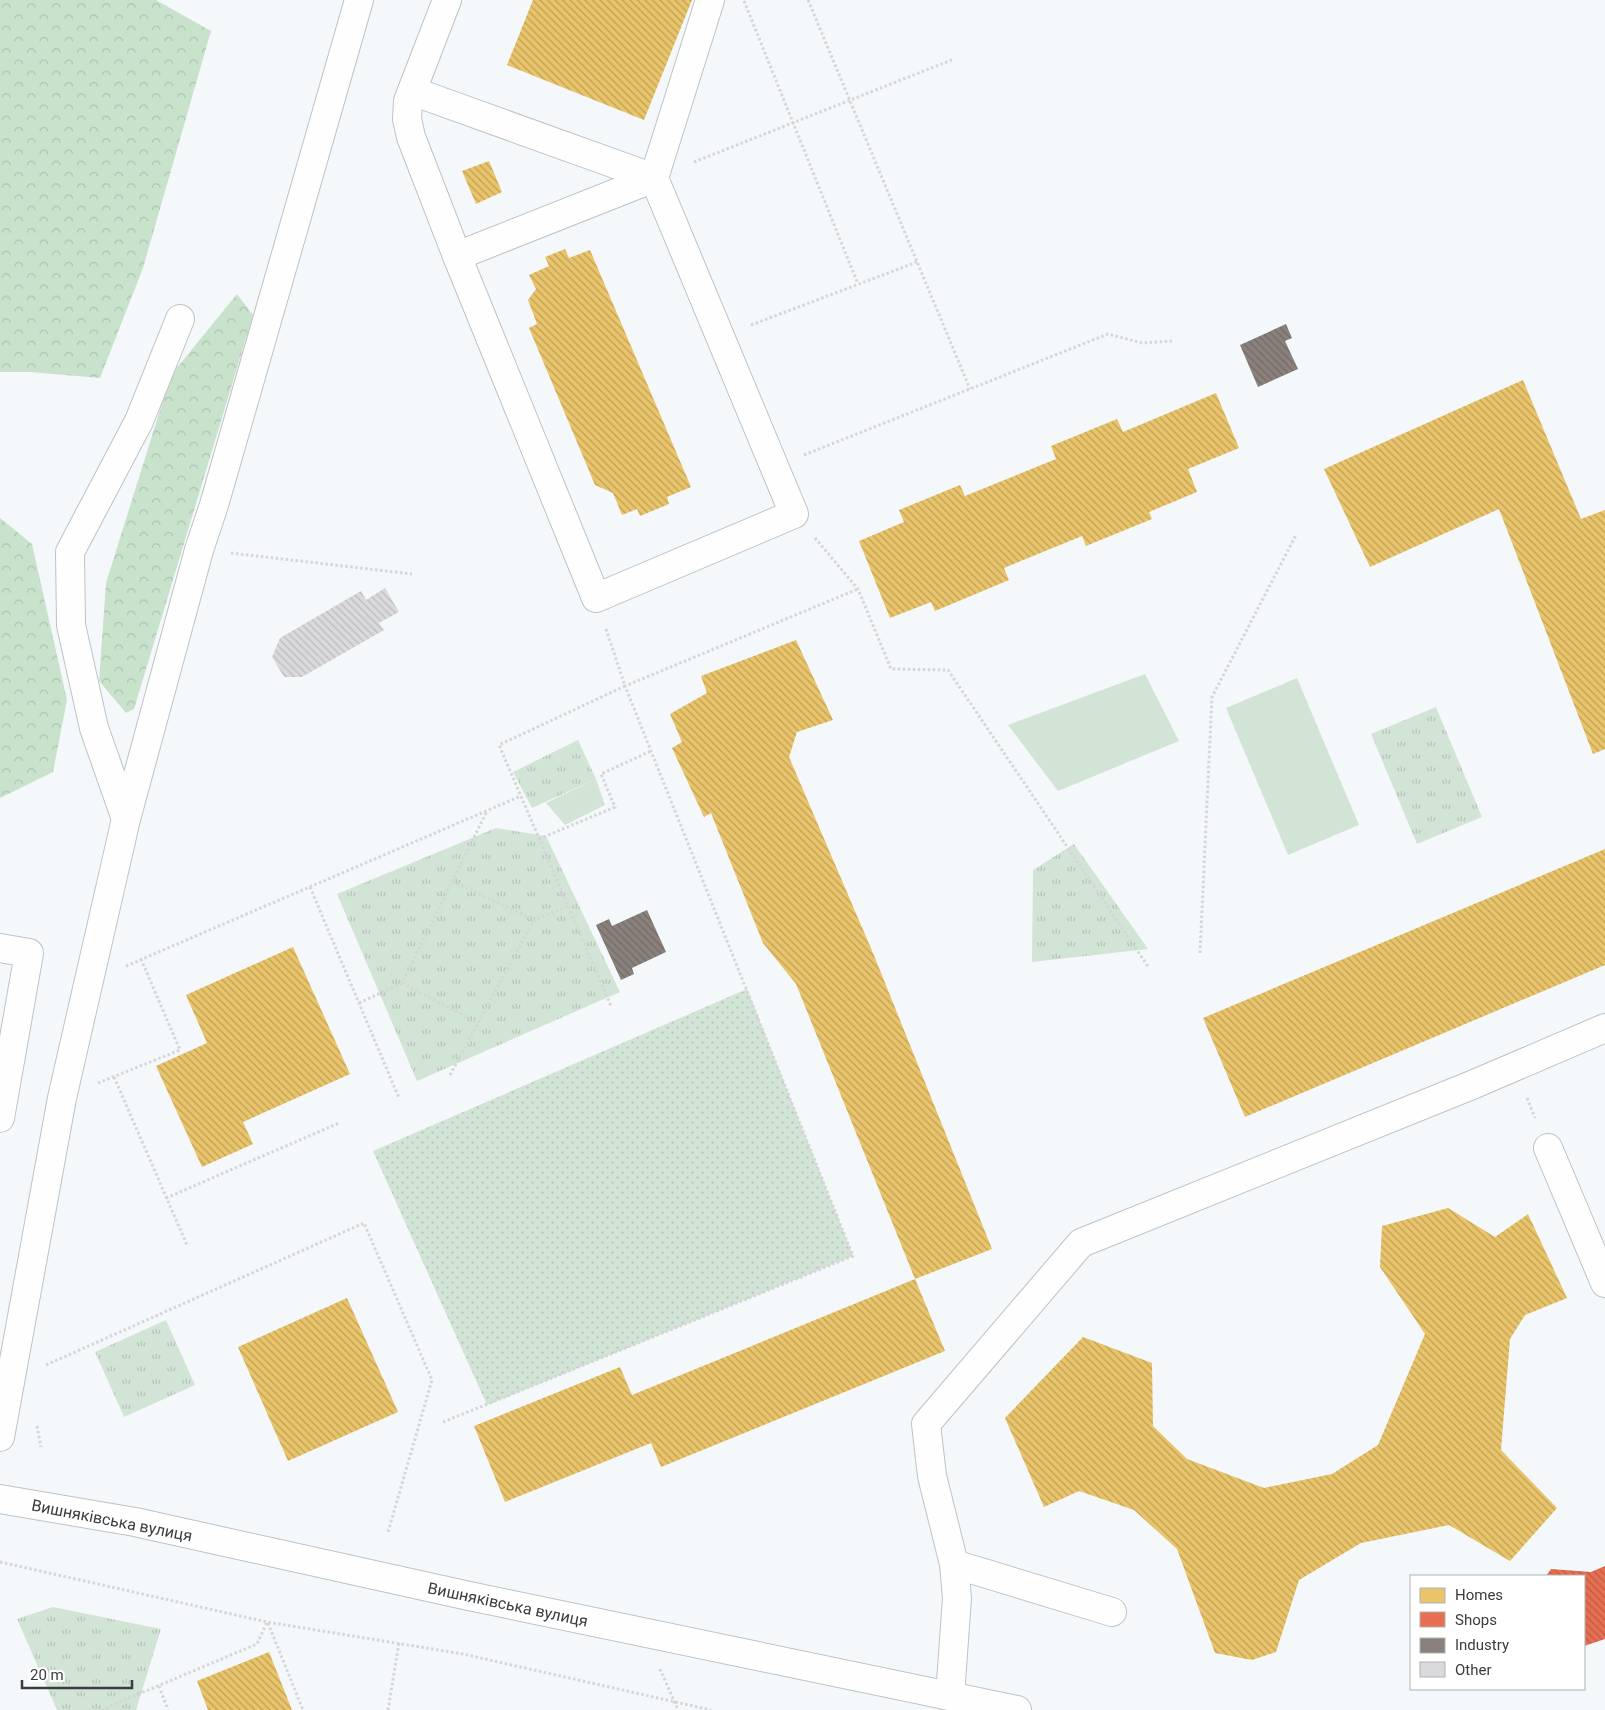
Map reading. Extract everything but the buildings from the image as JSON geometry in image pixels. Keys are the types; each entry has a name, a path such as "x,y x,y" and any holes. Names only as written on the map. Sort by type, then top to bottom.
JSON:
{"street":[{"path":"0,1437 8,1382 62,1098 126,819 199,550 214,505 359,0"},
{"path":"447,0 408,101 407,119 411,137 457,256 596,598 794,514 654,178 710,0"},
{"path":"412,91 654,178"},
{"path":"457,256 654,178"},
{"path":"126,819 94,728 71,625 70,552 139,421 180,319"},
{"path":"0,948 29,953 0,1118"},
{"path":"950,1696 957,1598 954,1564 932,1476 926,1424 1081,1243 1514,1067 1605,1028"},
{"path":"1548,1148 1605,1283"},
{"name":"Вишняківська вулиця","path":"0,1499 134,1522 431,1588 1017,1710"},
{"path":"954,1564 1112,1612"}],"path":[{"path":"744,0 858,284"},
{"path":"808,0 970,389"},
{"path":"654,178 954,59"},
{"path":"720,337 917,262"},
{"path":"774,468 1108,334 1142,342 1172,341"},
{"path":"794,514 858,589 891,669 948,670 1149,968"},
{"path":"1200,953 1212,697 1296,535"},
{"path":"199,550 412,574"},
{"path":"611,1006 498,745 626,686 858,589"},
{"path":"443,1422 854,1256 626,686 596,598"},
{"path":"539,839 615,807 601,774 652,751"},
{"path":"89,982 520,796"},
{"path":"359,1003 402,983 487,811"},
{"path":"452,881 534,920"},
{"path":"310,886 399,1098"},
{"path":"450,1075 534,920 568,906"},
{"path":"62,1098 180,1050 141,959"},
{"path":"402,983 478,1023"},
{"path":"1514,1067 1548,1148"},
{"path":"114,1077 187,1245"},
{"path":"166,1198 339,1123"},
{"path":"8,1382 364,1223 432,1380 388,1532"},
{"path":"0,1562 268,1622 463,1654 711,1710"},
{"path":"101,1710 257,1644 268,1622"},
{"path":"268,1622 303,1710"},
{"path":"388,1710 399,1643"},
{"path":"159,1686 168,1710"}],"green space":[{"path":"0,0 156,0 211,31 143,268 100,378 30,372 0,372"},
{"path":"237,294 253,315 134,709 126,713 99,681 106,583 171,375"},
{"path":"0,518 32,544 67,700 53,772 0,798"},
{"path":"1145,674 1179,741 1058,791 1008,725"},
{"path":"1297,678 1359,825 1288,855 1226,708"},
{"path":"1436,707 1482,817 1417,844 1371,734"},
{"path":"578,740 596,779 532,808 513,772"},
{"path":"596,779 605,805 565,825 546,803"},
{"path":"496,828 546,836 620,992 417,1081 337,894"},
{"path":"1074,844 1148,949 1032,962 1033,870"},
{"path":"747,989 853,1256 487,1405 373,1151"},
{"path":"166,1320 195,1385 124,1417 95,1352"},
{"path":"53,1607 161,1629 136,1710 57,1710 17,1619"}]}
